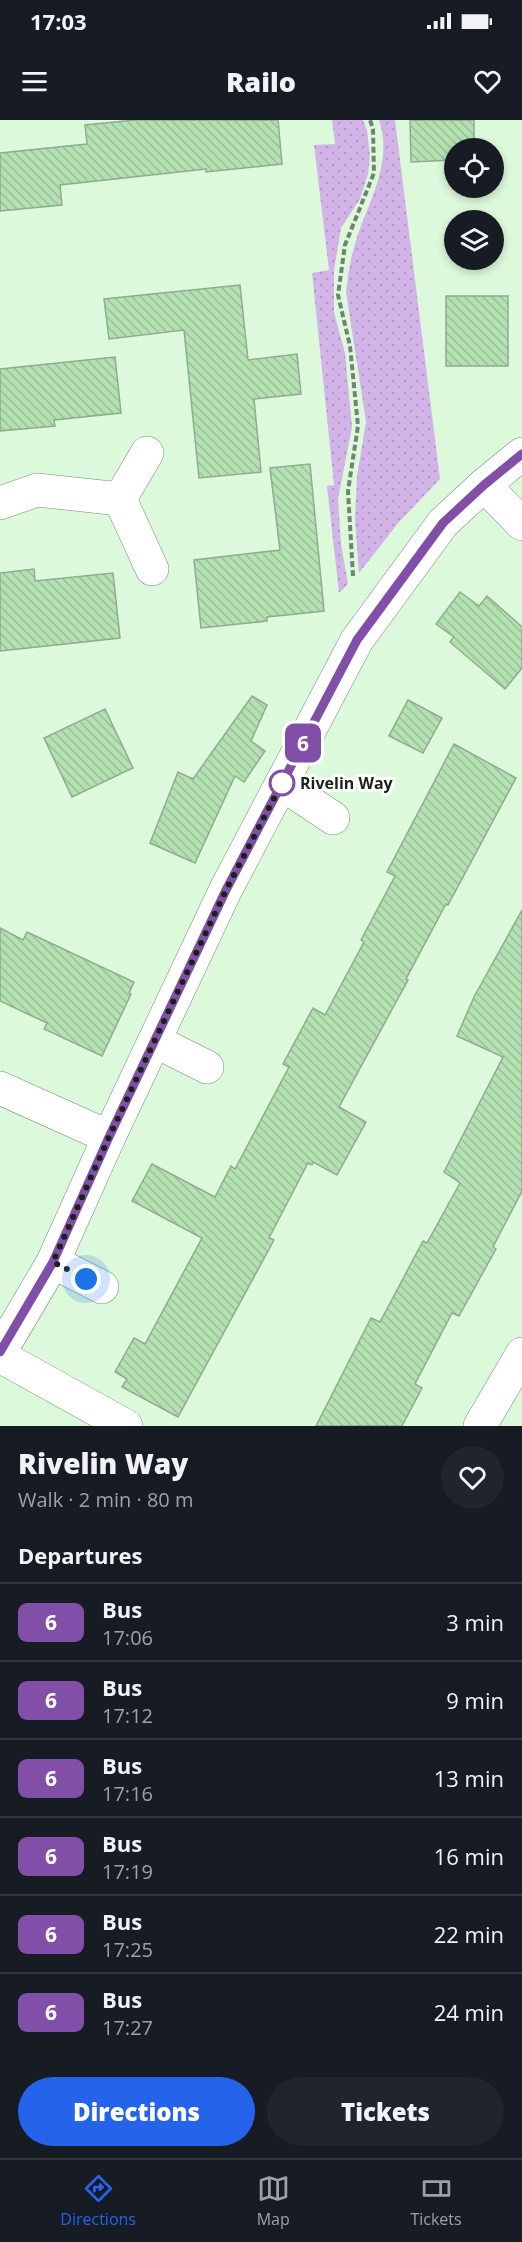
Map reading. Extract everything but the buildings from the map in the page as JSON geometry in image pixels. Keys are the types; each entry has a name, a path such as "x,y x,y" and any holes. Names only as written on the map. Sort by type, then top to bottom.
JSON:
{"street":[{"path":"120,499 147,453"},
{"path":"126,1426 0,1354 53,1262 109,1137 226,890 357,640 443,523 522,454"},
{"path":"484,485 522,524"},
{"path":"0,503 37,490 120,499"},
{"path":"120,499 152,568"},
{"path":"282,784 333,818"},
{"path":"155,1041 207,1067"},
{"path":"0,1088 109,1137"},
{"path":"53,1262 102,1287"},
{"path":"480,1426 522,1354"}],"path":[{"path":"357,640 348,491 358,426 350,346 338,295 345,245 374,173 373,129 370,120"}],"shaded area":[{"path":"332,120 363,120 367,130 370,157 368,174 360,199 341,228 334,271 334,312 345,353 352,427 338,499 341,544 348,584 339,593 327,486 334,485 312,273 329,270 314,145 335,144"},
{"path":"379,120 395,120 440,479 399,522 359,573 355,519 357,476 366,422 346,292 355,244 382,165 383,135"}],"bus line":[{"name":"6","path":"0,1352 53,1262 109,1137 226,890 357,640 443,523 522,454"}],"place":[{"name":"Rivelin Way","path":"282,783"}],"route":[{"path":"86,1279 53,1262 109,1137 226,890 282,783"}]}
